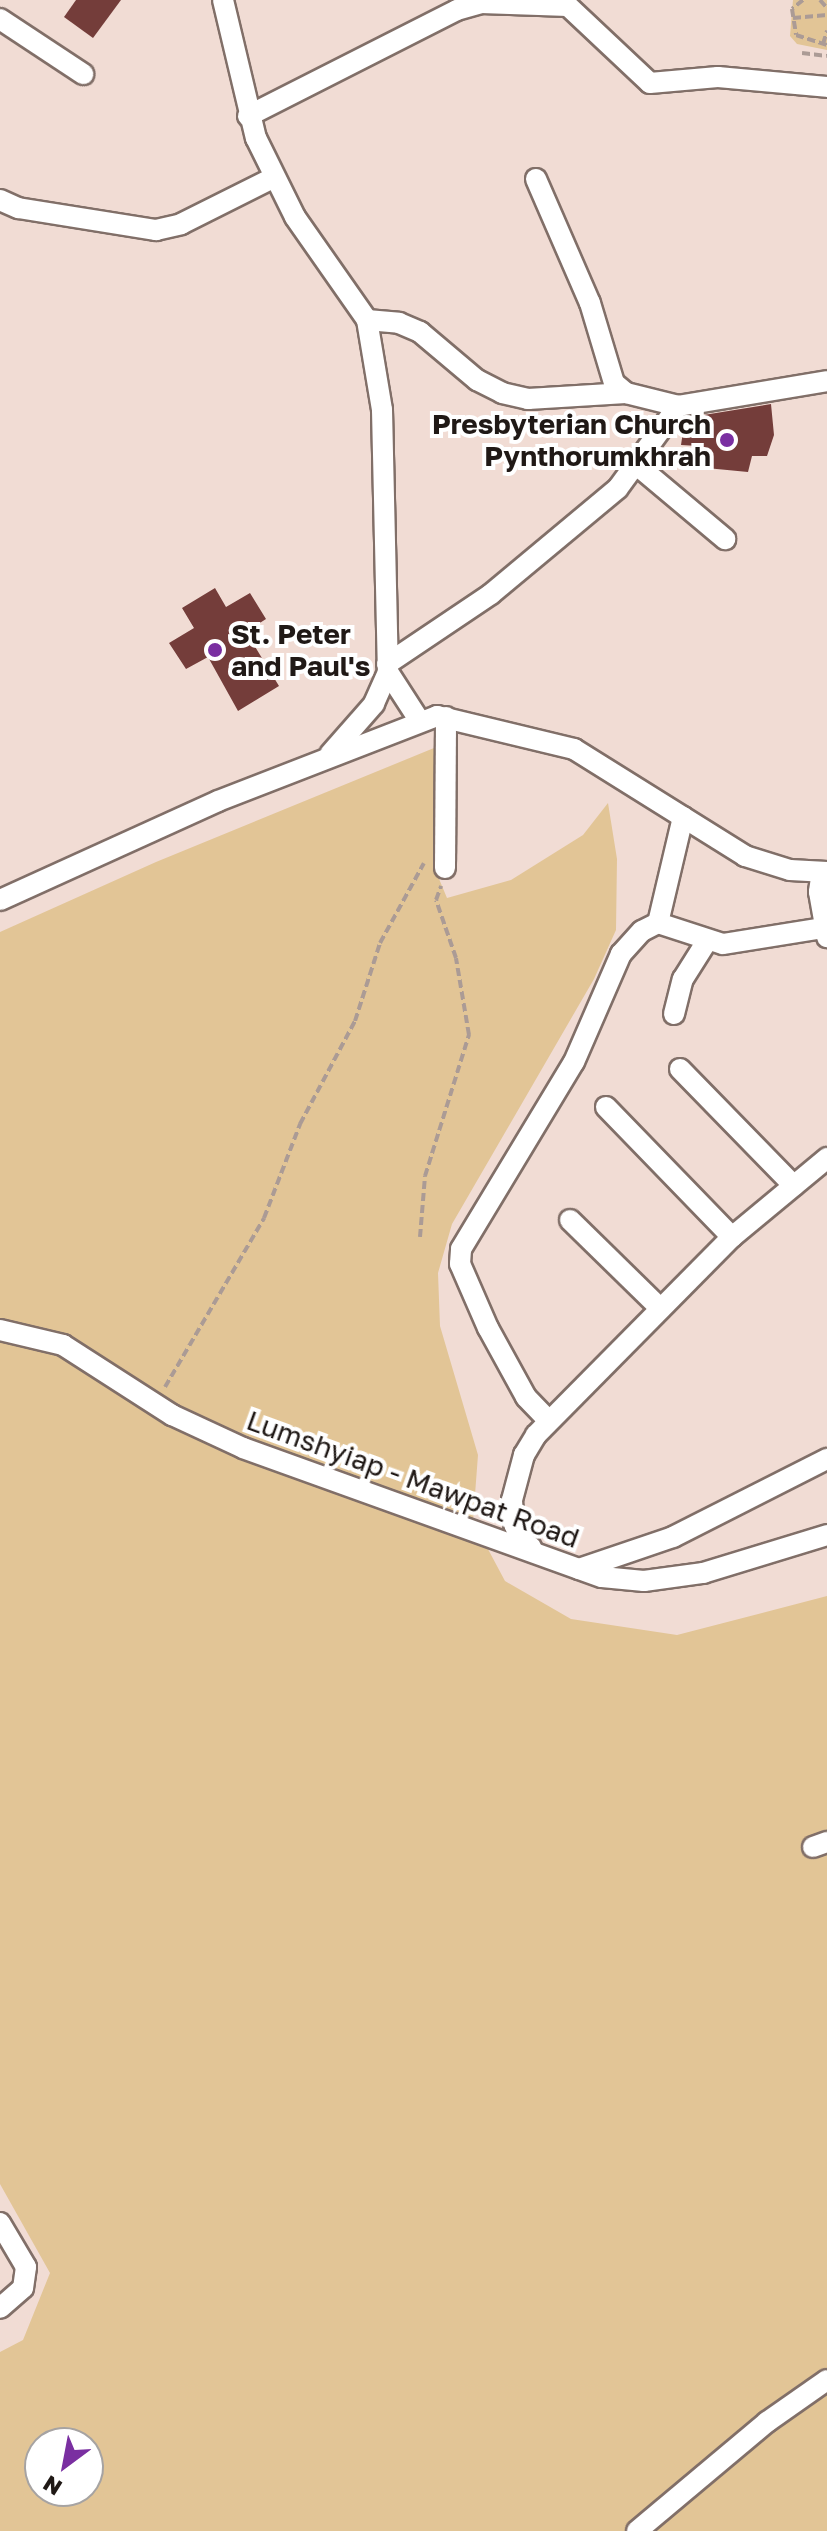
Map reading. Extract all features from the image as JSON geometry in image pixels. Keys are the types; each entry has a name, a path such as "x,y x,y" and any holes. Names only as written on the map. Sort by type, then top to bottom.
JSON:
{"street":[{"path":"223,0 248,116 273,178 367,320 382,410 387,668 374,704 327,757"},
{"path":"248,116 465,2 568,6 650,83 718,77 827,87"},
{"path":"0,19 83,74"},
{"path":"0,200 18,208 156,230 181,224 273,178"},
{"path":"536,179 590,303 614,383 626,393"},
{"path":"367,320 399,323 420,332 477,380 502,393 528,399 626,393 678,406 827,381"},
{"path":"387,668 524,569 638,466 678,406"},
{"path":"638,466 725,539"},
{"path":"387,668 419,720"},
{"path":"445,868 446,717"},
{"path":"0,900 327,757 419,720 446,717 574,749 761,863 824,872 825,932 742,942 707,941 658,923 642,931 621,954 574,1062 461,1249 460,1264 488,1328 526,1397 549,1421"},
{"path":"658,923 683,817"},
{"path":"674,1014 683,979 707,941"},
{"path":"680,1069 794,1186"},
{"path":"606,1107 732,1237"},
{"path":"537,1552 521,1541 512,1500 524,1455 549,1421 732,1237 827,1158"},
{"path":"570,1220 660,1308"},
{"name":"Lumshyiap - Mawpat Road","path":"0,1330 63,1345 155,1404 243,1448 619,1581 674,1579 827,1535"},
{"path":"579,1569 673,1537 827,1459"},
{"path":"0,2223 26,2267 23,2288 0,2308"},
{"path":"637,2531 767,2422 827,2380"}],"path":[{"path":"803,0 794,3 792,18 796,35 825,45 827,31"},
{"path":"820,0 827,8"},
{"path":"792,18 827,15"},
{"path":"802,53 827,56"},
{"path":"155,1404 264,1218 300,1124 355,1021 380,943 443,839"},
{"path":"420,1237 425,1176 447,1119 469,1035 456,958 436,900 445,868"}],"shaded area":[{"path":"793,0 827,0 827,50 797,44 790,36"},
{"path":"434,748 437,874 447,898 511,880 583,835 608,803 617,859 616,930 594,979 452,1224 438,1273 440,1326 478,1455 473,1521 505,1581 571,1619 677,1635 827,1596 827,2531 0,2531 0,2352 23,2340 50,2273 0,2184 0,932 156,862"}],"building":[{"path":"76,0 121,0 93,38 64,17"},
{"name":"Presbyterian Church Pynthorumkhrah","path":"771,404 774,435 767,456 752,456 748,472 696,467 698,446 681,445 685,418"},
{"name":"St. Peter and Paul's","path":"215,588 226,607 250,593 266,619 246,632 279,686 238,711 208,657 186,669 169,643 194,628 182,608"}],"place":[{"name":"Presbyterian Church Pynthorumkhrah","path":"727,440"},
{"name":"St. Peter and Paul's","path":"215,650"}]}
